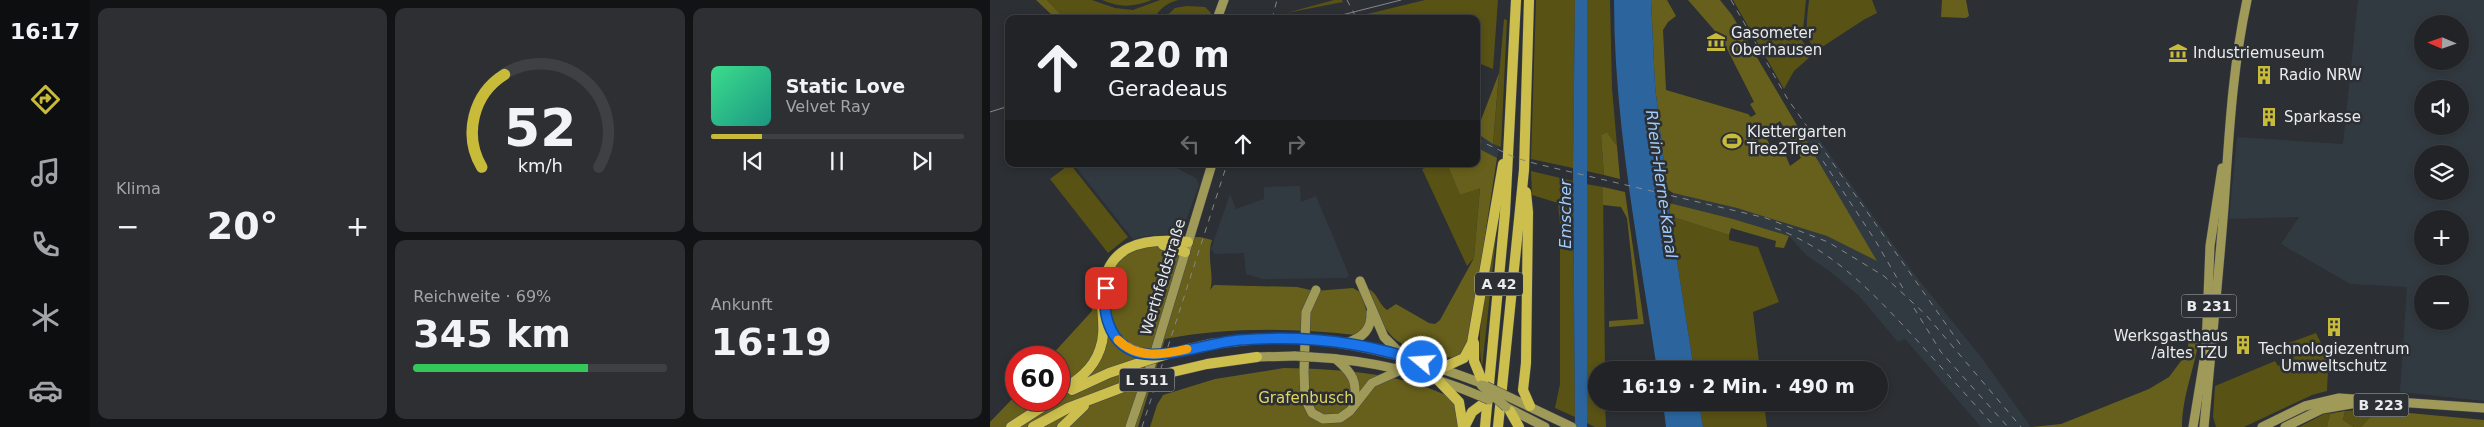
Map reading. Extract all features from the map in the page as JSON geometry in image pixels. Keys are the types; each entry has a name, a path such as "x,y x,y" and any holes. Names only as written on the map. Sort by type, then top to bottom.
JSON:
{"highway":[{"name":"A 42","path":"1485,427 1505,213 1516,0"},
{"name":"A 42","path":"1498,427 1524,170 1529,0"},
{"path":"1481,381 1474,356 1477,320 1500,178 1509,141"},
{"path":"1524,170 1528,212 1526,363 1523,390 1530,406"},
{"path":"1070,385 1084,375 1096,359 1103,338 1104,293 1109,276 1116,264 1135,248 1161,244 1187,247"},
{"path":"1104,307 1111,330 1119,341 1146,358"},
{"path":"1442,368 1467,355 1477,320"},
{"path":"1070,392 1146,358 1210,344 1257,339"},
{"path":"1033,427 1068,408 1138,382 1207,364 1256,358"},
{"path":"1437,380 1459,402 1464,427"},
{"path":"1062,427 1074,413 1096,397"},
{"path":"1464,427 1469,416 1502,406 1519,427"},
{"path":"1029,415 1033,411"},
{"path":"1010,427 1036,411"}],"main road":[{"path":"1218,15 1224,0"},
{"name":"B 231","path":"2193,427 2206,348 2236,67 2247,0"},
{"name":"Werthfeldstraße","path":"1130,427 1152,365 1211,167"},
{"name":"B 231","path":"2206,425 2213,348 2218,229"},
{"path":"1360,281 1384,337 1403,356"},
{"path":"1316,290 1307,307 1306,317 1304,390 1306,403 1312,413 1327,420 1343,416 1354,406 1372,383 1401,370"},
{"path":"1345,344 1366,333 1371,324 1371,310"},
{"path":"1257,339 1312,340 1345,344 1403,356 1481,381 1502,406 1530,406 1569,426"},
{"path":"1256,358 1295,356 1336,358 1401,370 1437,380 1502,406 1545,427"},
{"path":"1336,358 1354,378 1356,388 1354,406"},
{"path":"1481,381 1502,406"},
{"name":"B 223","path":"2262,427 2305,406 2339,398 2484,408"},
{"name":"B 223","path":"2284,427 2322,409 2349,403 2484,414"}],"shaded area":[{"path":"1047,0 1092,0 1115,8 1133,10 1160,0 1178,0 1164,6 1157,15 1061,15"},
{"path":"1102,0 1152,0 1127,6"},
{"path":"1334,0 1342,0 1343,2 1286,13"},
{"path":"1425,0 1498,0 1493,69 1480,64 1480,15 1363,15"},
{"path":"1536,0 1575,0 1573,168 1531,159"},
{"path":"1587,0 1610,0 1612,88 1617,146 1607,132 1601,135 1604,175 1586,171"},
{"path":"1733,0 1806,0 1803,31 1799,35 1810,57 1794,71 1784,89"},
{"path":"1809,0 1872,0 1877,13 1819,49 1813,46 1808,35"},
{"path":"2358,0 2484,0 2484,401 2400,392 2407,287 2350,284 2281,244 2299,217 2229,219 2237,137 2343,144"},
{"path":"1187,6 1205,7 1211,13 1210,15 1167,15 1175,8"},
{"path":"1504,19 1507,20 1501,147 1493,144"},
{"path":"1812,129 1914,274 1981,357 2031,427 1981,427 1905,339 1898,342 1859,296 1832,273 1806,255 1789,236 1733,219 1672,204 1673,193 1737,208 1827,236 1876,260 1802,137"},
{"path":"1480,137 1499,146 1497,158 1480,149"},
{"path":"1066,167 1072,167 1128,237 1108,253 1050,179"},
{"path":"1076,167 1175,167 1196,178 1199,185 1184,226 1179,234 1146,236 1133,239"},
{"path":"1428,167 1448,167 1460,195 1480,187 1474,258 1467,266 1422,169"},
{"path":"1531,171 1573,181 1575,417 1555,408 1560,384 1560,224 1558,203 1532,195"},
{"path":"1586,184 1603,187 1605,361 1588,361 1588,411 1605,411 1606,427 1595,427 1587,423"},
{"path":"1300,186 1301,202 1316,196 1349,275 1347,278 1262,279 1246,274 1244,253 1215,254 1211,249 1230,194 1236,209 1264,199 1264,187"},
{"path":"1670,216 1729,235 1729,240 1758,247 1779,302 1753,312 1759,361 1693,361"},
{"path":"1496,238 1482,368 1480,353 1481,322 1493,246"},
{"path":"2316,333 2323,347 2328,370 2327,391 2312,395 2244,427 2216,427 2213,417 2215,386 2275,361 2278,366 2294,358 2286,344"},
{"path":"2362,409 2377,410 2361,427 2354,427 2343,420 2345,412 2330,414 2327,427 2299,427 2324,414"},
{"path":"1700,411 1765,411 1767,427 1703,427"}],"green space":[{"path":"1036,0 1047,0 1061,15 1052,15"},
{"path":"1651,0 1667,0 1676,16 1668,22 1663,30 1666,90 1748,114 1751,117 1756,114 1750,104 1754,102 1722,39 1688,0 1720,0 1732,15 1877,261 1827,236 1737,208 1673,193 1667,189 1655,86","holes":["1780,121 1801,158 1790,166 1784,151 1774,154 1764,133"]},
{"path":"1942,0 1966,0 1969,16 1966,18 1941,17"},
{"path":"1499,73 1493,144 1480,136 1480,123"},
{"path":"1607,132 1617,146 1620,179 1604,175 1601,135"},
{"path":"1480,149 1497,158 1469,340 1458,357 1446,357 1413,349 1394,338 1383,323 1369,289 1387,310 1396,304 1429,323 1435,324 1440,320 1474,258 1480,188 1460,195 1448,167 1480,167"},
{"path":"1603,187 1625,192 1644,324 1609,327 1609,321 1638,319 1627,218 1621,207 1603,205"},
{"path":"1669,203 1733,219 1789,236 1784,248 1775,247 1776,241 1731,228 1729,235 1670,216"},
{"path":"1200,237 1212,240 1210,246 1212,279 1210,290 1214,285 1297,287 1315,291 1353,288 1360,292 1365,305 1367,322 1365,327 1355,335 1260,330 1212,332 1165,339 1138,427 990,427 990,422 1005,406 1005,411 1070,411 1070,346 1060,346 1092,311 1089,282 1101,273 1110,258 1120,248 1150,239"},
{"path":"2200,331 2184,403 2182,427 2032,427 2061,424 2149,389 2169,377 2187,353 2189,340"},
{"name":"Grafenbusch","path":"1284,368 1372,374 1394,378 1436,391 1456,400 1459,427 1150,427 1157,405 1163,395 1215,379"},
{"path":"2377,410 2484,420 2484,427 2361,427"},
{"path":"2345,411 2343,420 2354,427 2327,427 2330,414"}],"water":[{"path":"1575,0 1587,0 1587,427 1575,427 1573,168"},
{"name":"Rhein-Herne-Kanal","path":"1614,0 1651,0 1655,86 1670,216 1693,361 1656,361 1635,232 1623,139 1615,46"},
{"path":"1664,411 1700,411 1703,427 1666,427"}],"tram line":[{"path":"1342,15 1401,0"},
{"path":"990,112 1005,107"}],"railway":[{"path":"1273,15 1277,0"},
{"path":"1347,0 1355,15"},
{"path":"1731,0 1787,98 1962,347"},
{"path":"1480,141 1516,158 1766,218 1828,242 1884,276 1926,315 2021,427"},
{"path":"1823,161 1875,240 1904,290"},
{"path":"1142,427 1226,167"},
{"path":"1775,228 1815,248 1851,274 1883,304 1995,427"},
{"path":"1914,308 1941,352 2008,427"}],"slow traffic":[{"path":"1118,340 1129,349 1139,353 1171,353 1187,349"}],"place":[{"name":"Gasometer Oberhausen","path":"1716,42"},
{"name":"Industriemuseum","path":"2178,53"},
{"name":"Radio NRW","path":"2264,75"},
{"name":"Sparkasse","path":"2269,117"},
{"name":"Klettergarten Tree2Tree","path":"1732,141"},
{"name":"Technologiezentrum Umweltschutz","path":"2334,327"},
{"name":"Werksgasthaus /altes TZU","path":"2243,345"}],"route":[{"path":"1106,288 1106,315 1111,330 1122,344 1139,353 1171,353 1221,342 1278,338 1374,348 1422,362"}],"water label":[{"name":"Emscher","path":"1565,214"}]}
